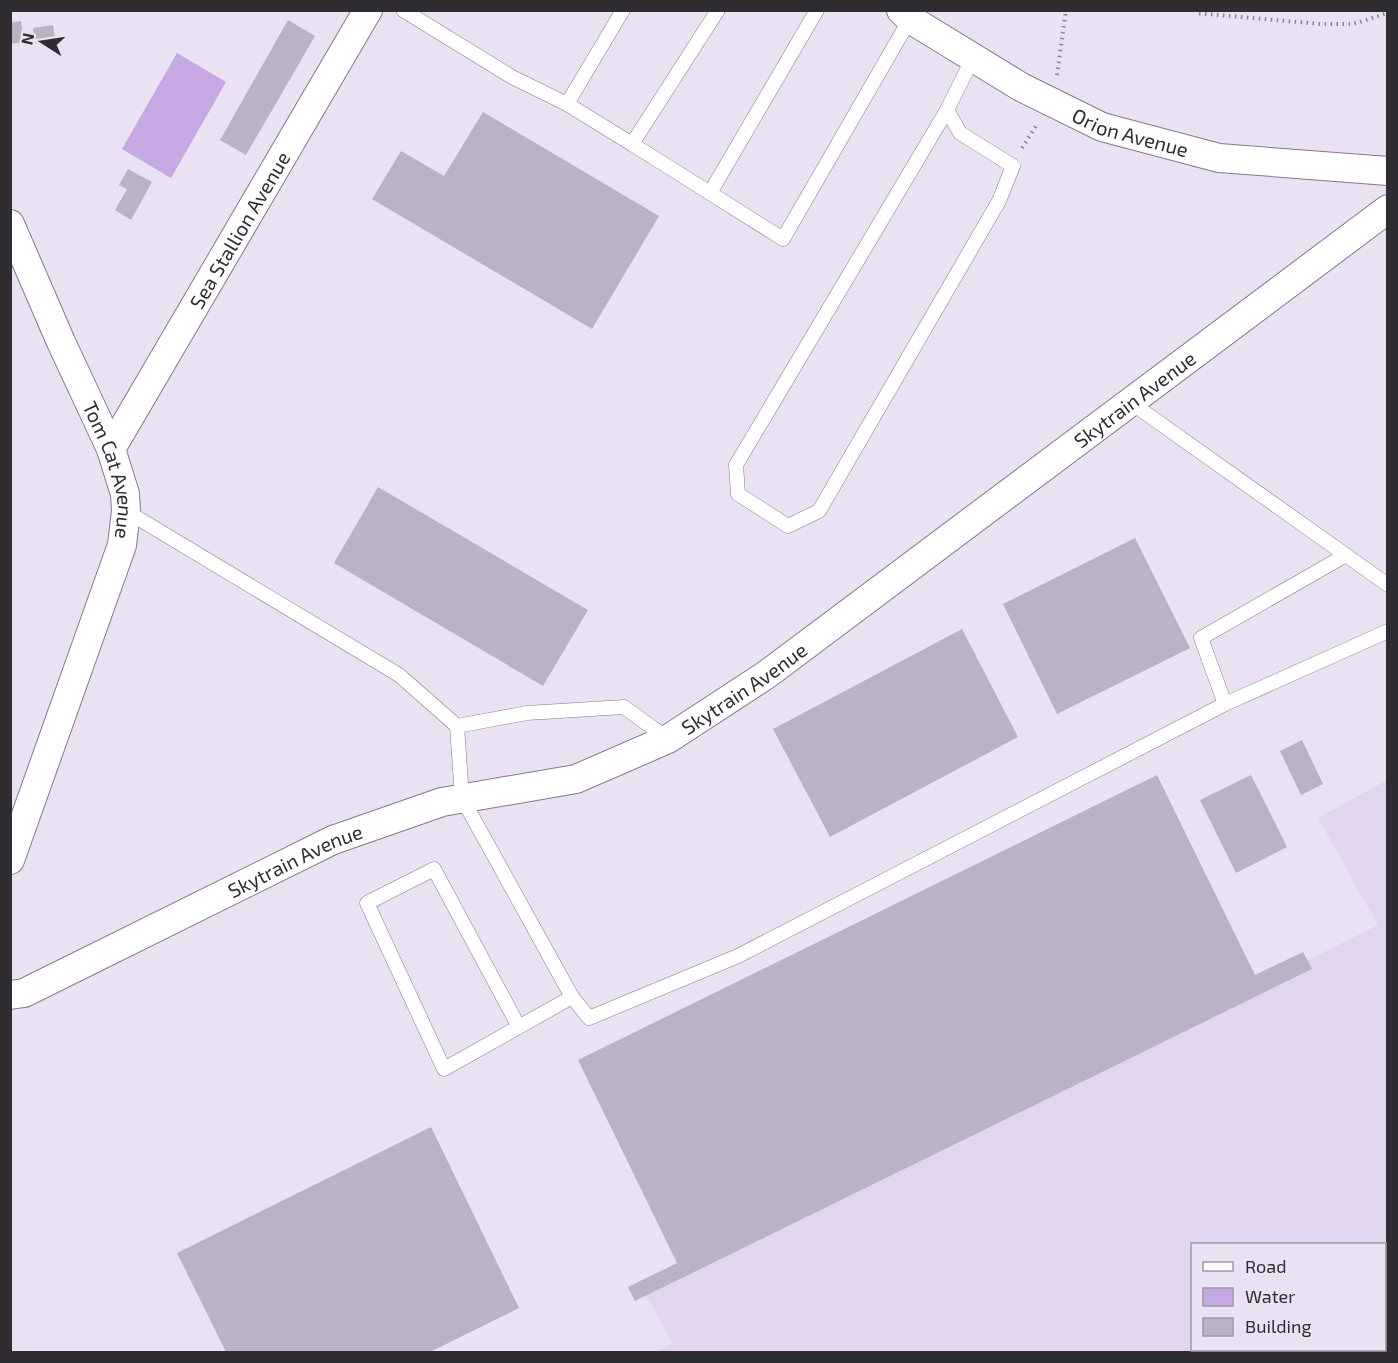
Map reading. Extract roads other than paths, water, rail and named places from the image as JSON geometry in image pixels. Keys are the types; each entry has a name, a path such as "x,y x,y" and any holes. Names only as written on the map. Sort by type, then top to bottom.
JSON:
{"street":[{"name":"Sea Stallion Avenue","path":"111,449 368,10"},
{"name":"Orion Avenue","path":"906,15 1021,87 1102,127 1219,158 1388,171"},
{"name":"Skytrain Avenue","path":"10,994 24,993 333,840 442,802 576,779 668,739 766,675 1388,209"},
{"name":"Tom Cat Avenue","path":"10,224 111,449 122,484 126,511 122,545 10,860"}],"lane":[{"path":"403,10 512,77 567,104 783,239 906,15"},
{"path":"567,104 623,10"},
{"path":"632,144 718,10"},
{"path":"710,193 818,10"},
{"path":"947,110 960,133 1013,166 999,201 819,511 788,526 738,494 736,465 947,110 973,58"},
{"path":"1130,402 1388,585"},
{"path":"126,511 399,675 458,726 462,798 572,997 590,1018 738,956 1225,704 1388,631"},
{"path":"1225,704 1201,638 1346,555"},
{"path":"458,726 527,713 624,707 668,739"},
{"path":"519,1027 434,869 367,903 444,1069 519,1027 572,997"}],"water":[{"path":"177,53 226,82 171,178 122,149"}]}
